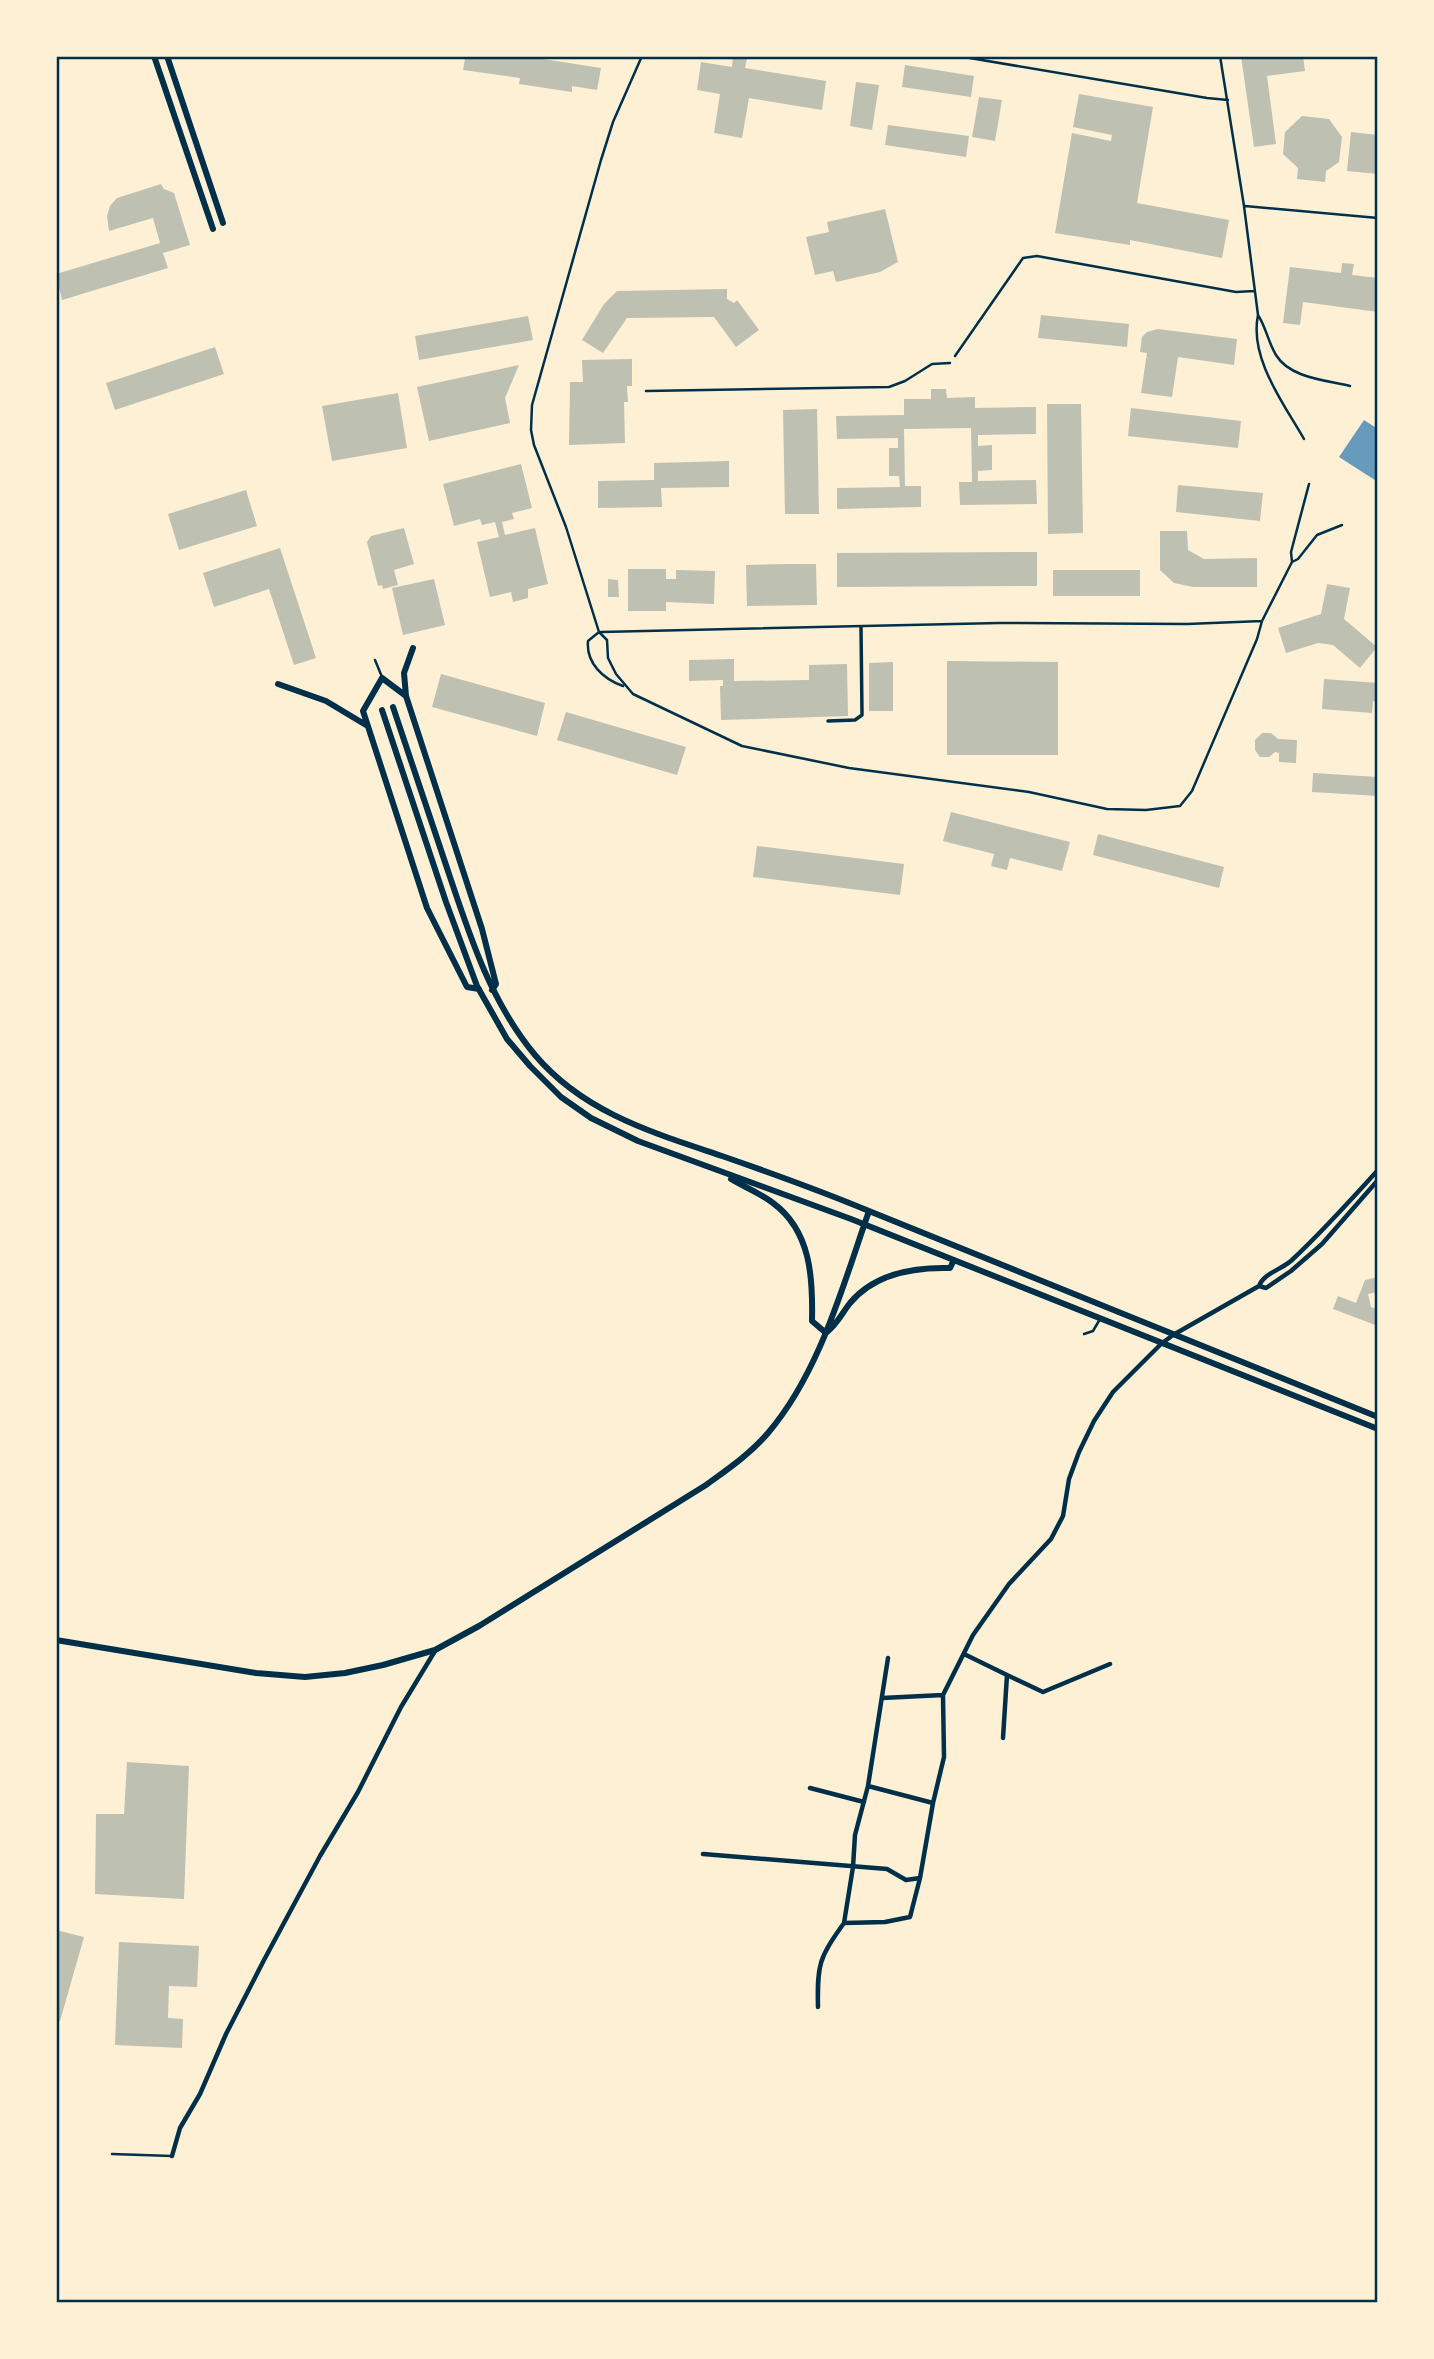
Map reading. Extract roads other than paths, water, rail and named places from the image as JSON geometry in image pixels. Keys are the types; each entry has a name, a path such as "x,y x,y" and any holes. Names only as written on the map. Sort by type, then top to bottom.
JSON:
{"street":[{"path":"154,56 213,229"},
{"path":"167,56 223,223"},
{"path":"828,721 855,720 862,715 861,627"},
{"path":"413,648 404,673 406,696 482,929 496,984 492,990"},
{"path":"406,696 382,678 363,711 366,725 427,908 467,987 480,990"},
{"path":"278,684 326,701 366,725"},
{"path":"393,707 459,903 492,990 514,1028 538,1058 566,1084 612,1116 640,1129 725,1157 869,1211 1378,1417"},
{"path":"382,710 446,902 480,990 508,1039 561,1097 611,1129 954,1260 1378,1429"},
{"path":"844,1923 885,1922 910,1917 944,1757 943,1695 973,1635 1009,1584 1051,1539 1063,1517 1069,1479 1079,1452 1113,1392 1172,1335 1259,1286 1262,1279 1288,1264 1318,1236 1378,1170"},
{"path":"720,1172 773,1203 788,1217 807,1248 813,1290 812,1321 826,1333"},
{"path":"1259,1286 1266,1288 1322,1244 1378,1180"},
{"path":"56,1640 256,1674 305,1677 345,1674 435,1650 658,1516 734,1465 767,1434 782,1414 826,1333 869,1211"},
{"path":"826,1333 839,1323 851,1303 870,1286 903,1270 922,1267 950,1268 954,1260"},
{"path":"172,2156 180,2128 200,2094 226,2034 264,1960 358,1791 401,1707 435,1650"},
{"path":"964,1654 1043,1692 1110,1664"},
{"path":"818,2007 817,1973 825,1950 844,1923 855,1835 868,1786 888,1658"},
{"path":"1003,1738 1007,1675"},
{"path":"882,1698 943,1695"},
{"path":"868,1786 933,1802"},
{"path":"810,1788 864,1802"},
{"path":"703,1854 887,1869 906,1880 920,1878"}],"lane":[{"path":"625,687 608,658 607,640 599,632 566,527 534,445 531,430 532,405 601,160 613,122 642,56"},
{"path":"958,56 1228,100"},
{"path":"1220,56 1244,206 1258,314 1256,325 1268,374 1304,439"},
{"path":"1244,206 1378,218"},
{"path":"955,356 1023,258 1037,256 1236,292 1254,291"},
{"path":"1258,314 1266,327 1271,347 1286,366 1299,374 1350,386"},
{"path":"646,391 888,387 905,381 932,364 950,363"},
{"path":"1262,621 599,632 588,640 587,653 594,666 611,682 741,746 849,768 1028,792 1107,809 1146,810 1180,806 1192,791 1257,639 1262,621 1292,562 1291,552 1309,484"},
{"path":"1292,562 1298,559 1317,535 1342,525"},
{"path":"375,660 382,678"},
{"path":"1084,1334 1093,1331 1100,1319"},
{"path":"111,2154 172,2156"}],"water":[{"path":"1364,420 1378,429 1378,482 1339,457"}]}
